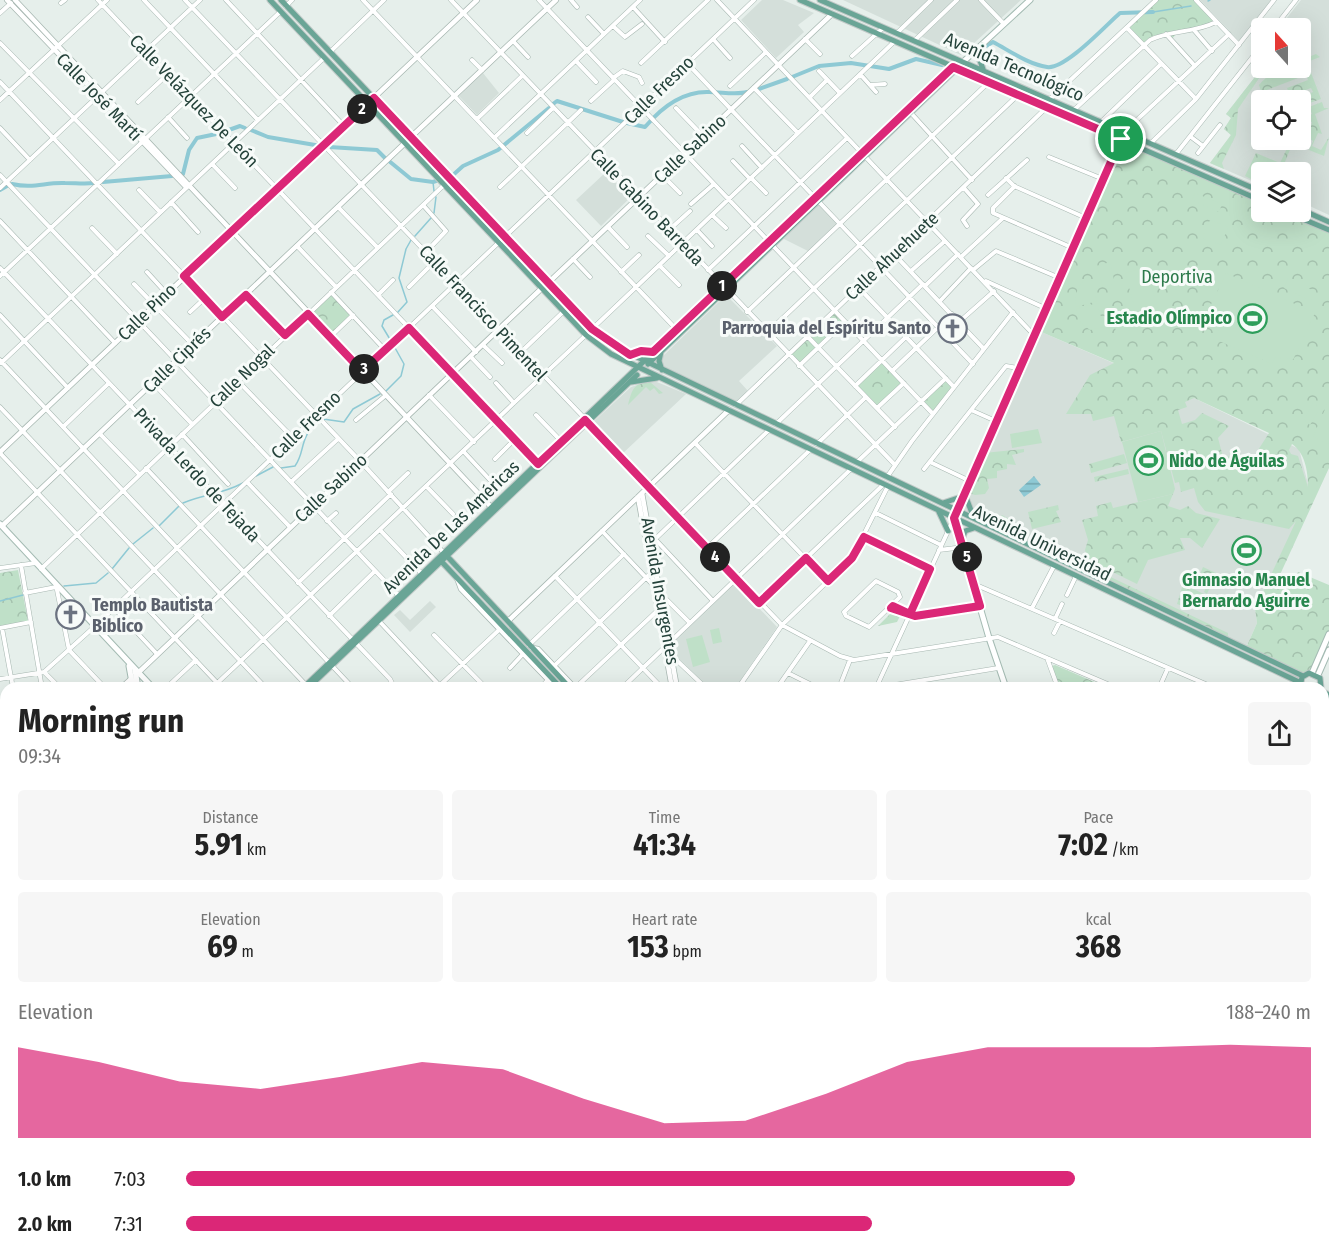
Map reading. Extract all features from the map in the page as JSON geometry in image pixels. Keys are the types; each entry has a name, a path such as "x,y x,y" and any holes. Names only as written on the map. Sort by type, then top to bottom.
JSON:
{"main road":[{"name":"Avenida Universidad","path":"270,0 586,335 626,362 1076,576 1292,682"},
{"name":"Avenida Universidad","path":"281,0 592,329 630,355 1303,676 1301,682"},
{"name":"Avenida Tecnológico","path":"800,0 1251,196"},
{"name":"Avenida Tecnológico","path":"820,0 1251,187"},
{"path":"647,362 818,200 947,73 963,62 1030,0"},
{"path":"982,45 979,58 984,70"},
{"path":"945,64 947,73"},
{"path":"863,154 911,113 955,68"},
{"path":"1011,391 1018,368 1125,131"},
{"path":"1311,214 1329,222"},
{"path":"1310,222 1329,230"},
{"path":"647,362 653,352 724,288"},
{"path":"1004,682 954,518 1047,306"},
{"path":"661,350 659,361 662,370"},
{"path":"630,355 641,351 653,352"},
{"path":"626,362 629,380 661,378"},
{"name":"Avenida De Las Américas","path":"446,554 647,362"},
{"name":"Avenida De Las Américas","path":"313,682 538,464 586,422"},
{"path":"942,503 964,495"},
{"path":"964,495 975,519"},
{"path":"938,510 948,532"},
{"path":"1,525 129,664 137,682"},
{"path":"962,540 967,530 975,528"},
{"path":"446,554 564,682"},
{"path":"440,560 553,682"},
{"path":"450,571 456,564"},
{"path":"1319,682 1315,674 1329,634"},
{"path":"1315,674 1329,650"},
{"path":"129,664 135,674 145,682"},
{"path":"134,682 135,674"},
{"path":"1303,676 1315,674"}],"street":[{"name":"Calle Velázquez De León","path":"98,0 538,464"},
{"path":"0,100 107,0"},
{"path":"144,0 258,120"},
{"name":"Calle Francisco Pimentel","path":"185,0 237,52 759,603 782,625 850,660"},
{"path":"0,188 200,0"},
{"path":"226,0 344,126"},
{"path":"286,6 292,0"},
{"path":"363,0 676,330"},
{"path":"329,52 384,0"},
{"name":"Calle Gabino Barreda","path":"451,0 895,465"},
{"name":"Calle Pino","path":"0,452 477,0"},
{"path":"539,0 933,414"},
{"path":"411,137 556,0"},
{"path":"571,0 577,7"},
{"path":"496,139 540,94 640,0"},
{"path":"641,63 708,0"},
{"path":"717,0 1033,334"},
{"name":"Calle Fresno","path":"42,672 131,593 315,415 754,0"},
{"path":"897,33 931,0"},
{"path":"915,40 957,0"},
{"path":"981,0 1004,24"},
{"path":"1050,99 1156,0"},
{"path":"1196,0 1239,45"},
{"path":"1260,18 1274,0"},
{"path":"1281,18 1296,0"},
{"path":"0,13 11,1"},
{"name":"Calle José Martí","path":"11,1 492,508"},
{"path":"633,7 665,42"},
{"path":"0,276 280,12"},
{"name":"Calle Sabino","path":"548,283 832,14"},
{"path":"588,17 604,34"},
{"path":"1075,110 1143,45 1166,34 1193,30 1216,22"},
{"path":"613,26 626,37 642,24"},
{"path":"852,56 883,27"},
{"path":"1127,28 1196,99"},
{"path":"1151,143 1196,99 1251,29"},
{"path":"1193,30 1212,51"},
{"path":"1166,34 1196,67"},
{"path":"1125,131 1196,67 1228,34"},
{"path":"713,39 730,58"},
{"path":"805,39 820,54"},
{"path":"513,41 528,57"},
{"path":"592,329 895,41"},
{"path":"0,44 119,164"},
{"path":"730,86 766,52"},
{"path":"302,682 1,362 324,58"},
{"path":"1176,154 1251,59"},
{"path":"472,60 482,70"},
{"path":"576,61 596,82"},
{"path":"687,63 973,364"},
{"path":"1102,121 1161,64"},
{"path":"819,70 840,93"},
{"path":"591,101 623,71 639,77 642,83"},
{"path":"138,102 168,74"},
{"path":"860,74 876,92"},
{"path":"477,119 522,76"},
{"path":"810,98 827,80"},
{"path":"0,82 446,554"},
{"path":"747,312 988,82"},
{"path":"870,85 885,84"},
{"path":"754,88 798,134"},
{"path":"767,333 1018,94"},
{"name":"Calle Ahuehuete","path":"735,406 1048,107"},
{"path":"527,133 553,108"},
{"path":"676,108 703,136"},
{"path":"500,187 581,110"},
{"path":"911,113 972,180"},
{"path":"168,117 187,138"},
{"path":"1198,153 1220,125"},
{"path":"0,128 30,160"},
{"path":"1191,137 1203,146"},
{"path":"708,270 847,138"},
{"name":"Calle Ciprés","path":"1,525 61,471 405,143"},
{"path":"742,146 762,168"},
{"path":"1050,157 1103,179"},
{"path":"988,195 1027,160"},
{"path":"733,161 766,193"},
{"path":"212,164 235,188"},
{"path":"0,175 401,598"},
{"path":"662,175 680,193"},
{"path":"1006,178 1015,186 1086,218"},
{"name":"Calle Nogal","path":"41,569 423,206 443,184"},
{"path":"691,204 714,184"},
{"path":"1015,186 992,211 1072,248"},
{"path":"964,188 978,204 963,220 967,226"},
{"path":"139,190 160,212"},
{"path":"171,202 198,232"},
{"path":"423,206 444,228 444,234 426,252"},
{"path":"338,207 377,248"},
{"path":"669,230 690,211"},
{"path":"712,215 726,228"},
{"path":"776,425 909,297 1003,218"},
{"path":"0,221 115,343"},
{"path":"608,227 627,247"},
{"path":"92,228 117,254"},
{"path":"697,230 712,246"},
{"path":"648,236 669,256"},
{"path":"911,271 945,241"},
{"path":"297,246 336,287"},
{"path":"940,301 972,269 996,251 1060,278"},
{"path":"894,254 984,349"},
{"path":"621,272 639,255"},
{"path":"573,259 590,277"},
{"path":"409,287 435,261"},
{"path":"659,265 679,285"},
{"name":"Privada Lerdo de Tejada","path":"0,268 267,549 388,682"},
{"path":"147,272 167,294"},
{"path":"982,279 1047,306"},
{"path":"378,295 393,280"},
{"path":"134,284 193,345"},
{"path":"858,287 954,387"},
{"name":"Calle Sabino","path":"127,682 542,288"},
{"path":"959,322 994,291"},
{"path":"331,292 386,350"},
{"path":"246,295 285,335"},
{"path":"190,312 205,298"},
{"path":"432,306 476,352"},
{"path":"521,352 564,312"},
{"path":"887,477 1013,312"},
{"path":"892,371 952,314"},
{"path":"0,315 68,388"},
{"path":"330,337 353,315"},
{"path":"799,366 845,322"},
{"path":"219,682 586,335"},
{"path":"807,337 895,427"},
{"path":"855,386 906,337"},
{"path":"483,345 502,363"},
{"path":"471,357 490,377"},
{"path":"924,469 1006,366 1018,368"},
{"path":"856,463 946,378"},
{"path":"238,381 293,438"},
{"path":"63,427 109,383"},
{"path":"153,383 192,424"},
{"path":"496,383 514,402"},
{"path":"877,408 904,383"},
{"path":"429,395 474,442"},
{"path":"356,420 386,396"},
{"path":"817,444 866,397"},
{"path":"0,407 260,682"},
{"path":"971,410 998,422"},
{"path":"508,621 729,411"},
{"path":"536,415 562,442"},
{"path":"713,601 651,542 769,430"},
{"path":"100,434 139,474"},
{"path":"182,434 228,484"},
{"path":"291,482 338,438"},
{"path":"495,459 515,439"},
{"path":"695,443 828,581"},
{"path":"707,548 810,450"},
{"path":"0,452 217,682"},
{"path":"464,452 490,480"},
{"path":"930,462 971,481"},
{"name":"Privada Lerdo de Tejada","path":"146,468 348,682"},
{"path":"628,682 851,469"},
{"path":"298,583 408,473"},
{"path":"247,482 290,527"},
{"path":"742,682 782,625 852,558 876,513 886,485"},
{"path":"759,603 886,485"},
{"path":"426,486 453,514"},
{"name":"Avenida Insurgentes","path":"640,495 651,542 667,645"},
{"path":"327,521 336,513"},
{"path":"876,513 940,547 964,547"},
{"path":"879,682 954,518"},
{"path":"380,530 424,576"},
{"path":"602,531 654,586"},
{"path":"864,537 930,569"},
{"name":"Avenida Insurgentes","path":"651,542 652,572 658,610 676,682"},
{"path":"569,682 538,649 531,646 624,554"},
{"path":"0,568 36,563"},
{"path":"21,565 42,682"},
{"path":"1032,608 1054,566"},
{"path":"329,616 375,571"},
{"path":"554,666 652,572"},
{"path":"555,576 656,682"},
{"path":"1067,596 1076,576"},
{"path":"876,581 899,593 900,597 892,607 869,627 844,613 876,581"},
{"path":"974,584 1201,682"},
{"path":"25,593 56,586 69,650 99,682"},
{"path":"660,592 690,623"},
{"path":"1054,633 1062,604"},
{"path":"892,607 915,616 980,606"},
{"path":"114,608 157,654"},
{"path":"581,682 658,610"},
{"path":"378,621 434,682"},
{"path":"12,682 1,628 31,622"},
{"path":"446,682 501,628 551,682"},
{"path":"434,634 480,682"},
{"path":"841,682 850,660 1001,638 1100,682"},
{"path":"782,682 810,641"},
{"path":"510,668 524,654"},
{"path":"669,654 699,682"},
{"name":"Avenida Insurgentes","path":"669,654 671,682"},
{"path":"1046,657 1056,682"},
{"path":"172,682 196,660"},
{"path":"913,682 998,668"},
{"path":"1162,682 1168,668"},
{"path":"0,679 42,672"},
{"path":"42,672 53,682"},
{"path":"788,673 806,682"},
{"path":"546,682 549,679"}],"shaded area":[{"path":"762,0 783,0 814,13 798,25 804,32 776,58 741,20"},
{"path":"843,0 1021,0 961,55"},
{"path":"1200,0 1271,0 1257,18 1251,18 1251,26 1239,41"},
{"path":"1301,0 1329,0 1329,215 1311,207 1311,162 1251,162 1251,181 1210,163 1231,135 1224,129 1231,118 1226,114 1254,78 1311,78 1311,18 1287,18"},
{"path":"483,73 499,93 477,115 459,96"},
{"path":"605,173 632,196 601,226 576,200"},
{"path":"819,202 839,223 810,252 780,237"},
{"path":"726,295 777,346 739,381 748,391 736,403 663,366 661,362 663,356"},
{"path":"1039,331 1194,398 1299,449 1309,488 1298,519 1255,609 1257,623 1246,648 958,511"},
{"path":"652,380 686,394 621,455 591,424 631,387"},
{"path":"735,583 777,627 739,682 703,682 673,653 671,644"},
{"path":"430,601 436,607 410,632 394,615 400,610 410,620"}],"green space":[{"path":"1157,0 1196,0 1217,23 1204,29 1177,33 1171,40 1166,35 1143,44 1129,28"},
{"path":"1316,54 1320,57 1311,60 1311,56"},
{"path":"1311,73 1321,99 1311,102 1311,93 1313,92 1311,88 1288,90 1287,88 1308,80 1307,78 1311,78"},
{"path":"1254,78 1259,78 1238,109 1236,135 1222,163 1224,169 1210,163 1231,135 1224,129 1231,118 1226,114"},
{"path":"1266,78 1298,78 1267,90 1261,90 1259,85"},
{"path":"1322,102 1324,108 1329,108 1315,114 1322,134 1318,133 1312,146 1321,150 1329,137 1324,156 1309,150 1311,150 1313,141 1311,140 1311,106"},
{"name":"Deportiva","path":"1121,139 1251,197 1251,222 1310,222 1329,230 1329,468 1278,579 1292,585 1298,572 1329,585 1329,634 1312,673 1303,676 1246,648 1257,623 1255,609 1296,521 1289,529 1205,511 1198,502 1194,488 1181,492 1179,482 1175,483 1161,431 1121,442 1114,416 1093,421 1091,414 1066,414 1090,375 1114,363 1039,331","holes":["1194,398 1269,433 1251,461 1244,463 1231,456 1223,457 1218,438 1229,426 1202,413 1195,420 1182,424 1178,410 1187,407 1185,402","1292,444 1305,463 1308,487 1298,456 1291,454 1289,450"]},
{"path":"1286,150 1290,150 1285,162 1280,162"},
{"path":"1256,153 1278,162 1252,162"},
{"path":"1251,163 1251,179 1245,176"},
{"path":"1195,193 1222,204 1219,212 1192,200"},
{"path":"1210,220 1228,227 1221,245 1202,238"},
{"path":"1110,262 1115,284 1103,287 1097,266"},
{"path":"1166,264 1171,279 1155,284 1150,269"},
{"path":"1146,267 1160,317 1139,323 1125,273"},
{"name":"Estadio Olímpico","path":"1226,273 1315,313 1293,360 1288,358 1287,361 1276,356 1272,364 1219,341 1222,332 1193,320 1196,311 1206,315"},
{"path":"1090,276 1097,301 1076,307 1078,289 1082,282"},
{"path":"1288,278 1316,292 1311,301 1284,288"},
{"path":"331,294 351,315 330,334 310,314"},
{"path":"1097,303 1104,327 1090,330 1081,323 1076,309"},
{"path":"1122,306 1129,331 1117,335 1110,309"},
{"path":"834,311 845,322 799,366 788,355"},
{"path":"882,360 904,383 877,408 855,386"},
{"path":"946,378 954,387 933,414 921,402"},
{"path":"650,382 663,393 659,394 654,388 650,391 646,387 628,405 634,388"},
{"path":"1329,400 1329,444 1313,437"},
{"path":"1313,402 1320,408 1310,425 1304,420"},
{"path":"1038,429 1042,443 1012,448 1010,434"},
{"name":"Nido de Águilas","path":"1161,431 1175,489 1173,494 1138,502 1122,442"},
{"path":"1024,449 1024,452 1012,455 1016,465 1007,464 1007,469 997,471 997,478 987,479 989,488 985,494 975,495 966,492 984,453"},
{"path":"1124,454 1127,463 1091,473 1089,464"},
{"path":"1128,469 1129,474 1095,482 1094,477"},
{"path":"1173,494 1168,506 1180,510 1188,506 1196,513 1220,519 1202,548 1190,538 1180,538 1185,550 1148,560 1137,584 1088,560 1085,550 1088,540 1082,520 1098,516 1096,506 1111,502 1113,508"},
{"path":"1058,505 1059,510 1056,511 1061,522 1032,529 1028,512"},
{"path":"1002,515 1009,519 1011,536 994,528"},
{"path":"1054,550 1228,633 1228,638 1051,554"},
{"path":"1203,567 1216,573 1207,594 1204,592 1207,585 1202,582 1199,587 1195,585"},
{"path":"18,570 28,621 0,626 0,573"},
{"path":"1183,584 1204,594 1196,607 1191,609 1177,604"},
{"path":"893,611 901,614 897,622 878,626"},
{"path":"719,628 722,642 713,644 710,630"},
{"path":"702,635 710,662 693,667 686,639"},
{"path":"1055,665 1094,682 1058,682 1052,666"}],"water":[{"path":"1034,476 1041,485 1024,497 1019,490"}],"waterway":[{"path":"1153,12 1191,6"},
{"path":"986,46 993,42 1033,63 1047,67 1055,66 1074,54 1120,13 1153,12"},
{"path":"792,77 819,66 851,63 889,69 916,59 942,65"},
{"path":"759,89 787,79"},
{"path":"627,123 645,127 665,107 690,94 747,92"},
{"path":"553,104 557,101 623,122"},
{"path":"389,161 411,179 433,182 453,175 463,166 498,150 549,108"},
{"path":"226,131 240,126 245,128"},
{"path":"251,130 268,137 321,146"},
{"path":"181,174 183,174 189,150 197,138 221,133"},
{"path":"329,147 377,150 386,159"},
{"path":"103,182 172,176"},
{"path":"433,182 434,191"},
{"path":"12,184 27,186 95,183"},
{"path":"0,190 7,186"},
{"path":"434,213 436,197"},
{"path":"415,236 431,218"},
{"path":"398,312 407,302 399,278 406,249 411,240"},
{"path":"391,341 382,326 384,320 393,315"},
{"path":"386,391 401,376 404,364 394,346"},
{"path":"323,419 344,422 353,409 380,394"},
{"path":"281,468 295,466 308,433 319,421"},
{"path":"256,476 273,467"},
{"path":"183,503 243,483"},
{"path":"159,526 179,506"},
{"path":"133,544 153,528"},
{"path":"112,569 129,548"},
{"path":"64,586 96,583 108,573"},
{"path":"0,601 23,595"}],"place":[{"name":"Estadio Olímpico","path":"1253,318"},
{"name":"Parroquia del Espíritu Santo","path":"952,328"},
{"name":"Nido de Águilas","path":"1148,461"},
{"name":"Gimnasio Manuel Bernardo Aguirre","path":"1246,551"},
{"name":"Templo Bautista Biblico","path":"71,615"}],"route":[{"path":"953,67 1121,139 954,518 960,531 980,606 926,614 909,616 891,608 893,606 910,614 930,569 864,537 852,558 828,581 806,558 759,603 585,420 538,464 409,328 362,371 308,314 285,335 246,295 222,317 184,276 374,98 592,329 612,345 630,355 645,350 653,352 953,67"}]}
